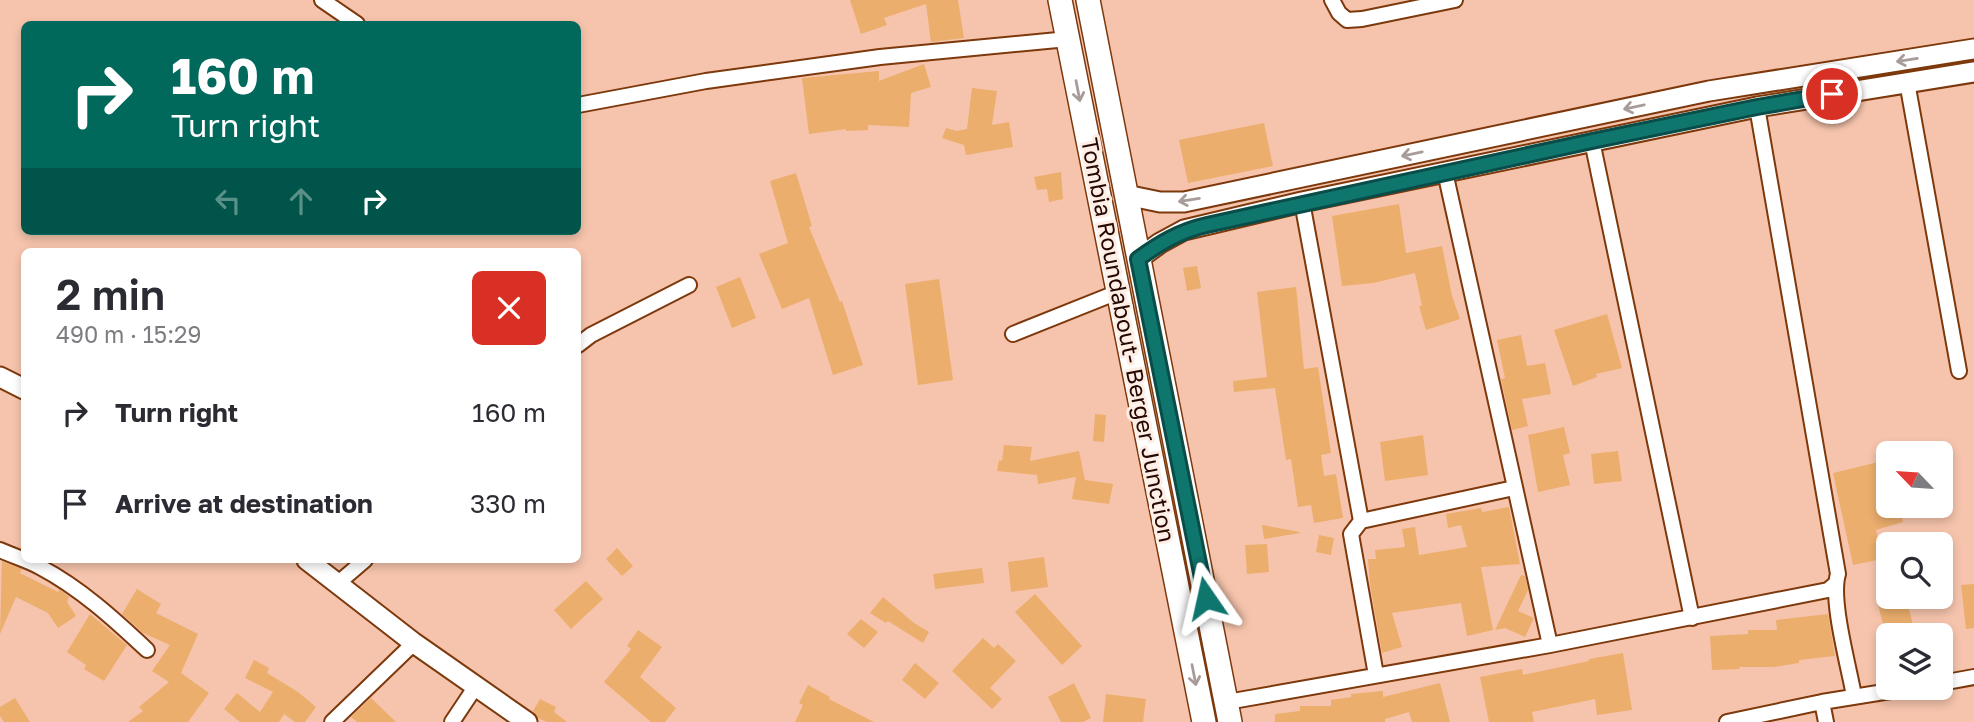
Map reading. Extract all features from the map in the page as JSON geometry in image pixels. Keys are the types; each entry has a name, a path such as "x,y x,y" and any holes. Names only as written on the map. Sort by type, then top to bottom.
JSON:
{"main road":[{"name":"Tombia Roundabout- Berger Junction","path":"1060,0 1204,722"},
{"name":"Tombia Roundabout- Berger Junction","path":"1088,0 1229,712"}],"street":[{"path":"322,0 352,21"},
{"path":"1332,0 1339,13 1347,20 1455,0"},
{"path":"581,104 706,81 840,62 1068,39"},
{"path":"1126,195 1160,202 1184,202 1680,97 1974,49"},
{"path":"1138,259 1184,230 1302,202 1757,107 1974,72"},
{"path":"1907,82 1959,371"},
{"path":"1680,97 1684,122"},
{"path":"1757,107 1838,574 1835,584 1854,696"},
{"path":"1592,141 1692,618"},
{"path":"1445,172 1550,645"},
{"path":"1302,202 1361,521"},
{"path":"581,343 689,285"},
{"path":"1013,334 1118,292"},
{"path":"0,377 21,388"},
{"path":"1376,676 1350,534 1361,521 1514,488"},
{"path":"0,550 21,559"},
{"path":"31,563 73,588 103,610 147,650"},
{"path":"311,563 414,643 527,722"},
{"path":"337,584 362,563"},
{"path":"1229,712 1376,676 1692,618 1828,590 1835,584"},
{"path":"332,722 414,643"},
{"path":"1953,681 1974,677"},
{"path":"452,722 476,686"},
{"path":"1727,722 1876,693"},
{"path":"1822,702 1826,722"}],"building":[{"path":"850,0 958,0 964,38 931,42 926,4 884,18 887,25 861,34"},
{"path":"924,64 931,87 911,93 909,127 868,125 868,130 846,129 809,134 802,78 879,71 879,81"},
{"path":"972,88 997,91 992,125 1009,122 1013,147 966,155 964,145 942,138 946,128 957,131 967,129"},
{"path":"1264,123 1273,166 1188,183 1179,140"},
{"path":"1061,172 1063,199 1049,202 1047,189 1037,190 1034,177"},
{"path":"796,173 812,226 809,227 840,302 842,301 863,365 833,375 809,298 782,309 759,254 788,243 770,181"},
{"path":"1399,204 1406,253 1442,246 1452,296 1460,319 1426,330 1419,306 1422,306 1415,273 1373,283 1342,286 1332,216"},
{"path":"1197,266 1201,288 1187,291 1183,268"},
{"path":"740,277 756,318 732,328 716,287"},
{"path":"939,279 953,380 918,385 905,284"},
{"path":"1296,287 1304,369 1318,367 1331,453 1321,455 1324,476 1336,474 1343,518 1314,523 1311,505 1298,507 1291,459 1286,460 1275,388 1234,392 1233,381 1267,377 1257,292"},
{"path":"1607,314 1622,368 1596,374 1597,377 1573,386 1554,330"},
{"path":"1521,335 1527,366 1545,363 1551,394 1522,399 1528,426 1512,430 1501,379 1505,378 1497,340"},
{"path":"1095,414 1106,415 1104,442 1093,441"},
{"path":"1564,427 1570,453 1563,455 1570,485 1538,492 1528,435"},
{"path":"1423,435 1428,475 1385,481 1380,442"},
{"path":"1004,445 1032,447 1030,461 1079,451 1085,480 1113,484 1109,504 1072,499 1076,477 1038,484 1037,475 997,471 999,460 1002,461"},
{"path":"1618,451 1622,481 1594,484 1591,454"},
{"path":"1876,463 1876,518 1902,518 1903,522 1876,530 1876,560 1853,565 1833,473"},
{"path":"1509,507 1520,564 1481,567 1493,630 1467,636 1461,603 1392,613 1402,647 1382,653 1368,559 1376,559 1375,550 1405,547 1402,529 1415,527 1419,555 1467,547 1461,525 1448,528 1446,514"},
{"path":"1262,525 1300,532 1300,533 1264,539"},
{"path":"1319,535 1334,538 1331,555 1316,552"},
{"path":"1267,544 1269,572 1247,574 1245,545"},
{"path":"617,548 633,566 622,576 606,559"},
{"path":"1044,557 1048,587 1011,592 1008,562"},
{"path":"2,561 22,569 20,573 58,592 59,589 69,597 67,602 76,616 58,628 48,613 16,597 0,634"},
{"path":"982,568 984,583 935,589 933,574"},
{"path":"1521,575 1525,576 1528,590 1518,611 1534,618 1525,637 1505,628 1495,630"},
{"path":"586,581 603,599 571,629 554,610"},
{"path":"1974,584 1974,628 1966,629 1961,585"},
{"path":"137,589 161,604 156,613 198,634 181,673 209,693 188,722 128,722 143,711 139,707 169,682 152,671 170,645 143,633 122,614"},
{"path":"1035,594 1082,646 1062,665 1015,612"},
{"path":"883,597 929,632 923,643 870,613"},
{"path":"1879,609 1909,609 1912,623 1883,623"},
{"path":"90,614 127,645 104,681 84,669 86,665 67,652"},
{"path":"1828,614 1835,656 1799,660 1799,663 1774,667 1712,670 1710,636 1748,634 1748,630 1777,630 1776,620"},
{"path":"861,619 878,632 864,648 847,634"},
{"path":"638,630 662,647 640,677 676,708 665,722 651,722 604,682 631,649 627,646"},
{"path":"983,638 994,648 998,644 1016,661 990,688 1002,699 992,709 952,671"},
{"path":"1623,653 1632,710 1597,715 1595,699 1532,712 1534,722 1489,722 1480,677 1522,669 1523,675"},
{"path":"254,660 269,668 267,673 316,707 305,722 295,722 284,714 279,722 240,722 224,709 237,693 260,712 273,692 245,678"},
{"path":"915,663 939,683 925,699 902,680"},
{"path":"1074,683 1091,718 1083,722 1061,722 1048,697"},
{"path":"1440,683 1450,722 1412,722 1409,712 1385,719 1385,722 1275,722 1275,714 1300,711 1300,706 1331,706 1331,700 1351,697 1351,694 1383,691 1383,697"},
{"path":"808,685 874,722 795,722 803,705 799,703"},
{"path":"1106,694 1146,699 1143,722 1103,722"},
{"path":"15,698 30,722 4,722 0,716 0,707"},
{"path":"371,698 396,722 357,722 351,717"},
{"path":"540,699 556,707 554,712 567,722 547,722 538,718 533,711"}],"route":[{"path":"1206,598 1138,259 1184,230 1302,202 1592,141 1832,94"}]}
